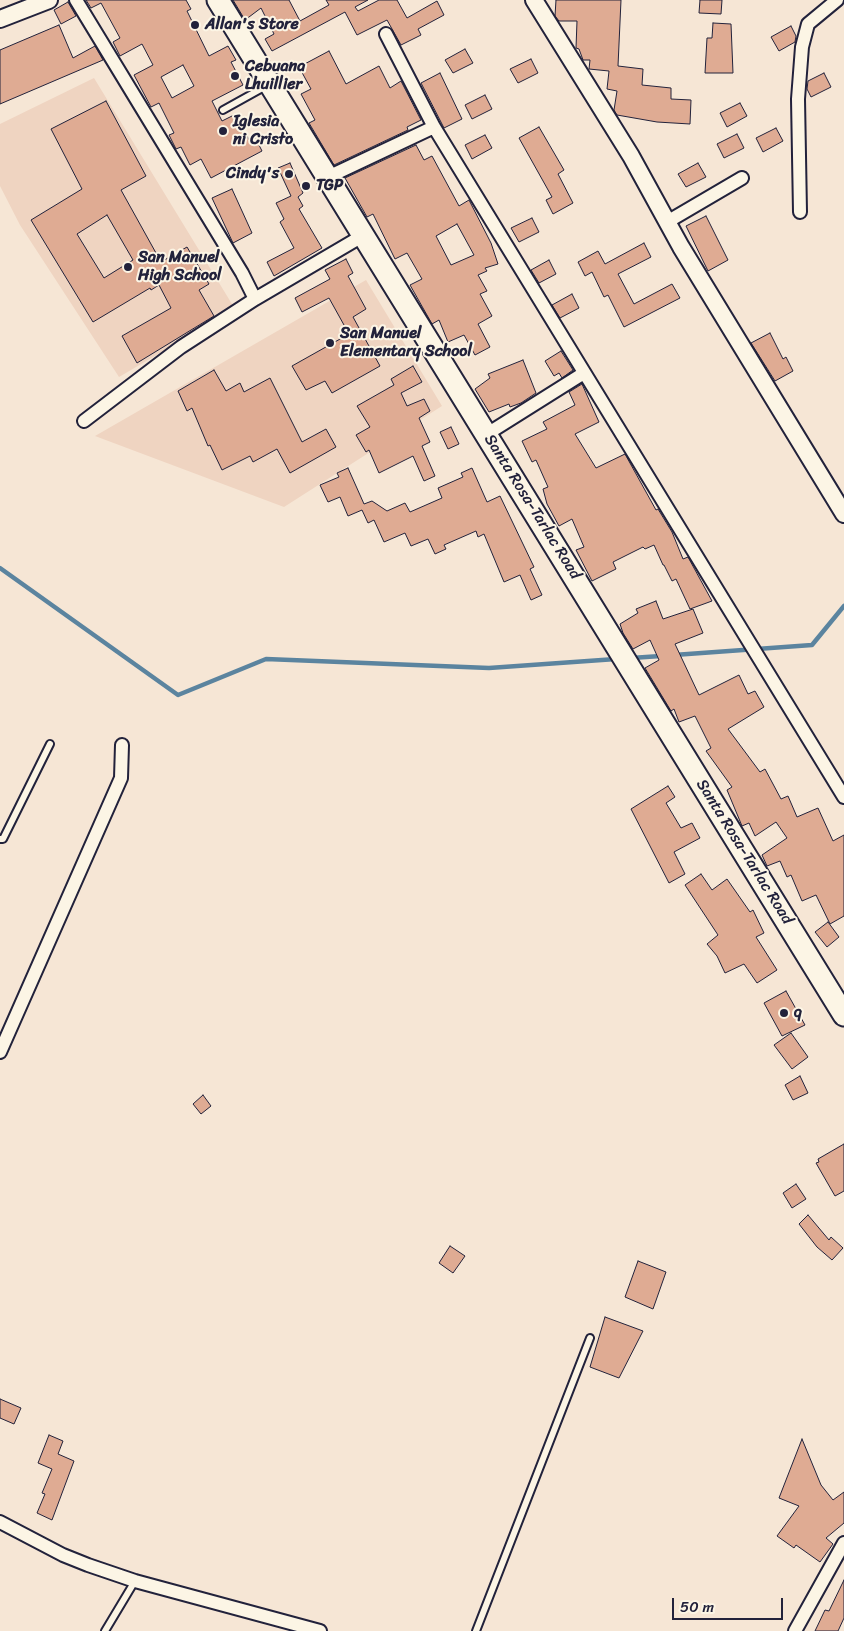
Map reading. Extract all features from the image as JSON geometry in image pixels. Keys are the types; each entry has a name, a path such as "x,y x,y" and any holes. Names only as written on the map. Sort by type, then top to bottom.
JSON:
{"highway":[{"name":"Santa Rosa-Tarlac Road","path":"218,0 844,1015"}],"street":[{"path":"0,19 49,0"},
{"path":"76,0 242,273 255,299"},
{"path":"534,0 631,156 667,222 844,514"},
{"path":"800,212 798,99 802,47 808,24 837,0"},
{"path":"386,34 434,127 844,797"},
{"path":"328,177 434,127"},
{"path":"667,222 742,178"},
{"path":"84,421 181,347 255,299 364,235"},
{"path":"487,434 584,373"},
{"path":"0,1052 121,778 122,744"},
{"path":"0,1522 62,1555 135,1581 320,1631"},
{"path":"795,1631 844,1543"}],"lane":[{"path":"223,110 270,84"},
{"path":"1,841 50,744"},
{"path":"476,1631 590,1338"},
{"path":"105,1631 135,1581"}],"shaded area":[{"name":"San Manuel High School","path":"94,78 235,309 119,377 20,225 0,186 0,124"},
{"name":"San Manuel Elementary School","path":"366,280 442,406 284,507 95,436"}],"building":[{"path":"86,0 186,0 191,9 187,11 209,56 228,46 236,60 231,62 243,85 212,101 222,121 236,114 249,140 255,137 262,151 211,178 201,159 190,165 181,147 176,149 169,135 174,133 159,103 151,107 134,75 153,65 142,44 120,56 113,42 120,38 101,3 91,8","holes":["183,65 194,86 172,98 161,77"]},
{"path":"233,0 289,0 300,21 329,5 326,0 368,0 355,7 358,11 379,0 397,0 407,18 437,1 444,15 418,29 421,35 401,45 387,20 357,35 345,12 272,51 265,39 274,34 261,8 245,20"},
{"path":"556,0 621,0 618,66 643,69 642,85 671,88 671,99 691,100 690,124 657,122 617,115 614,110 617,91 607,89 609,71 589,69 590,60 583,60 579,49 576,48 577,21 559,21 555,16"},
{"path":"700,0 722,0 721,14 699,13"},
{"path":"68,2 76,16 61,24 54,10"},
{"path":"713,23 731,24 733,73 705,73 707,38 712,38"},
{"path":"59,25 73,58 95,46 103,60 0,104 0,50"},
{"path":"791,26 796,36 795,42 779,51 771,37"},
{"path":"465,49 473,63 453,73 445,60"},
{"path":"329,51 346,84 379,66 390,88 401,81 421,120 407,127 408,130 334,165 309,123 315,120 301,94 311,89 299,67"},
{"path":"531,59 538,73 518,83 510,69"},
{"path":"440,73 462,119 444,128 421,83"},
{"path":"824,73 831,87 811,97 807,89 808,81"},
{"path":"485,95 492,109 472,119 465,105"},
{"path":"106,101 146,176 121,190 161,262 187,247 209,284 199,290 214,316 137,363 122,336 171,308 159,285 151,290 150,288 93,322 31,220 82,189 51,129","holes":["107,215 133,260 104,278 77,234"]},
{"path":"740,103 747,116 727,127 720,113"},
{"path":"539,127 564,170 558,174 573,203 553,214 546,200 552,197 519,138"},
{"path":"776,128 783,141 763,152 756,138"},
{"path":"737,134 744,148 724,158 717,144"},
{"path":"485,135 492,148 472,159 465,145"},
{"path":"416,145 424,160 432,156 459,206 469,200 491,243 498,264 485,268 487,271 478,275 487,291 480,294 492,316 478,324 490,347 475,355 464,335 448,342 439,320 432,324 410,285 422,279 407,253 395,259 373,214 367,217 345,178","holes":["457,224 474,255 451,265 436,236"]},
{"path":"290,163 303,193 298,197 303,206 299,209 322,248 274,276 267,262 294,248 280,222 284,219 276,203 291,196 278,168"},
{"path":"698,163 706,177 686,187 678,174"},
{"path":"232,189 252,233 233,243 212,198"},
{"path":"706,216 728,260 708,271 686,226"},
{"path":"532,218 539,232 519,242 511,228"},
{"path":"644,243 651,257 618,274 634,304 672,284 680,298 624,327 608,295 604,297 592,272 585,276 578,262 598,251 605,264"},
{"path":"346,259 353,273 348,276 366,309 353,317 380,366 332,393 325,381 306,390 292,366 349,334 329,298 302,312 295,298 330,279 325,270"},
{"path":"549,260 556,274 539,283 531,270"},
{"path":"572,294 579,308 560,318 552,305"},
{"path":"770,333 783,359 786,357 793,371 775,381 751,343"},
{"path":"561,351 573,370 562,378 559,373 554,376 545,361"},
{"path":"523,360 536,393 521,403 510,407 509,404 489,412 475,389 490,378 488,374"},
{"path":"413,366 422,382 401,393 407,406 424,399 430,411 419,418 430,442 422,446 435,476 424,481 413,456 379,473 369,450 366,452 356,435 370,427 357,406 394,385 391,379"},
{"path":"214,370 226,391 240,383 244,392 270,378 302,442 326,429 336,447 290,473 277,449 253,462 250,456 222,470 210,445 208,446 192,408 187,411 178,391"},
{"path":"582,384 599,422 575,434 596,468 625,454 656,510 658,509 672,532 683,559 688,557 712,601 690,609 676,579 672,581 654,545 645,549 643,547 613,562 616,569 592,581 576,550 584,547 572,519 559,526 547,504 543,489 548,487 536,460 532,462 522,441 547,429 543,422 575,405 569,392"},
{"path":"451,427 459,444 448,449 440,432"},
{"path":"348,468 364,504 372,501 387,511 405,503 410,512 442,498 438,488 463,477 461,473 472,468 487,502 500,496 534,567 530,569 542,595 531,600 520,575 504,582 484,534 478,537 476,531 444,545 446,549 435,554 428,539 411,546 405,533 384,542 374,520 368,523 362,510 348,516 340,497 328,502 320,485 339,477 337,473"},
{"path":"656,601 663,619 693,609 703,633 675,644 699,695 739,675 748,694 755,691 764,707 728,729 760,772 765,769 781,799 788,796 797,817 818,808 833,841 844,835 844,916 830,924 816,895 802,901 791,875 787,877 780,861 767,866 762,855 787,838 776,822 755,836 749,823 742,826 727,790 732,787 706,751 711,748 695,716 679,722 674,709 671,711 645,668 659,660 650,640 633,649 623,633 620,624 638,613 636,609"},
{"path":"668,786 675,797 666,803 681,828 692,823 700,838 674,852 685,874 669,883 631,809"},
{"path":"701,874 712,890 727,879 750,912 753,910 764,933 756,937 777,970 757,983 744,964 725,973 717,956 707,944 718,935 685,885"},
{"path":"828,922 839,937 827,947 815,932"},
{"name":"q","path":"786,991 805,1025 782,1036 764,1003"},
{"path":"791,1033 808,1057 792,1069 774,1045"},
{"path":"800,1076 808,1093 793,1100 785,1085"},
{"path":"203,1095 211,1106 201,1114 193,1104"},
{"path":"844,1144 844,1191 835,1196 816,1163 819,1162 818,1159"},
{"path":"796,1184 806,1199 792,1208 783,1193"},
{"path":"808,1215 829,1240 831,1237 843,1248 832,1260 817,1247 799,1224"},
{"path":"450,1246 465,1256 453,1273 439,1263"},
{"path":"638,1261 666,1272 653,1309 625,1297"},
{"path":"605,1317 643,1331 619,1378 590,1367"},
{"path":"0,1399 21,1408 14,1424 0,1418"},
{"path":"49,1435 63,1441 58,1454 74,1461 52,1520 37,1513 45,1494 42,1493 52,1469 38,1463"},
{"path":"802,1439 821,1485 833,1500 844,1492 844,1523 826,1538 833,1544 820,1562 796,1545 794,1548 777,1536 799,1506 779,1498"},
{"path":"844,1580 844,1618 838,1631 815,1631 825,1610 829,1611"}],"waterway":[{"path":"0,568 178,695 266,659 489,668 616,659"},
{"path":"674,655 812,645 844,606"},
{"path":"631,658 661,656"}],"place":[{"name":"Allan's Store","path":"195,25"},
{"name":"Cebuana Lhuillier","path":"235,76"},
{"name":"Iglesia ni Cristo","path":"223,131"},
{"name":"Cindy's","path":"289,174"},
{"name":"TGP","path":"306,186"},
{"name":"San Manuel High School","path":"128,267"},
{"name":"San Manuel Elementary School","path":"330,343"},
{"name":"q","path":"784,1013"}]}
